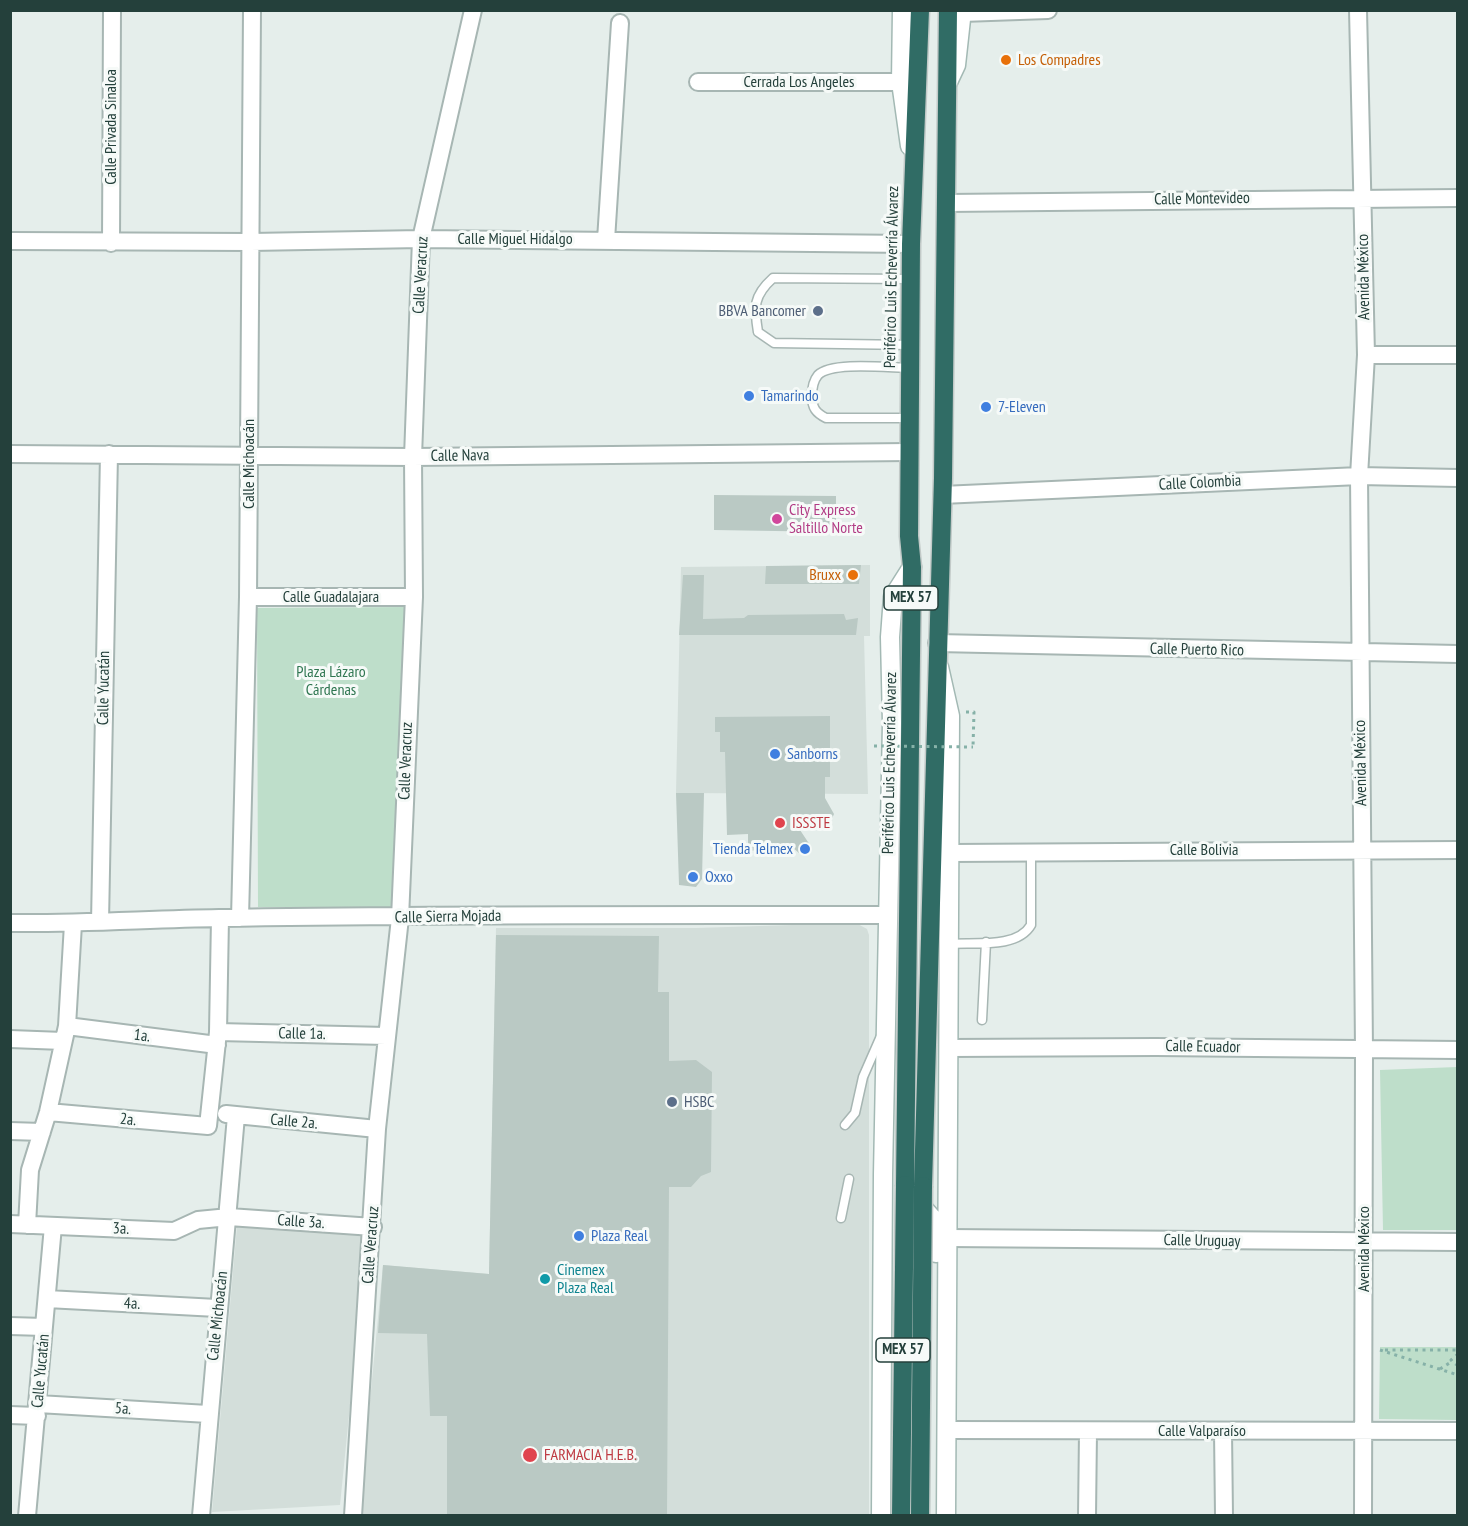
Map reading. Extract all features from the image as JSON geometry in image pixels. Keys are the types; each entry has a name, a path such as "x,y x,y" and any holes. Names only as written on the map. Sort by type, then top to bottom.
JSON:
{"highway":[{"name":"Periférico Luis Echeverría Álvarez","path":"920,10 911,244 909,452 909,536 912,567 914,1186 920,1515"},
{"name":"Periférico Luis Echeverría Álvarez","path":"901,1515 937,651 942,495 948,82 957,11"}],"street":[{"name":"Calle Privada Sinaloa","path":"111,243 112,10"},
{"name":"Calle Michoacán","path":"240,918 248,597 252,10"},
{"name":"Calle Veracruz","path":"353,1515 378,1129 400,918 414,597 413,457 421,239 473,10"},
{"path":"902,10 901,82 913,168"},
{"path":"957,11 1048,10"},
{"name":"Avenida México","path":"1358,10 1366,356 1359,476 1364,1050 1363,1515"},
{"path":"606,240 620,23"},
{"name":"Cerrada Los Angeles","path":"698,82 901,82"},
{"name":"Calle Montevideo","path":"946,203 1362,197 1458,198"},
{"name":"Calle Miguel Hidalgo","path":"10,241 111,243 421,239 911,244"},
{"path":"1366,356 1458,355"},
{"name":"Calle Nava","path":"10,454 413,457 909,452"},
{"name":"Calle Yucatán","path":"100,922 109,454"},
{"name":"Calle Colombia","path":"942,495 1359,476 1458,478"},
{"path":"880,1515 882,1186 892,607 893,597 912,567"},
{"name":"Calle Guadalajara","path":"248,597 414,597"},
{"path":"937,651 950,716 946,1515"},
{"name":"Calle Puerto Rico","path":"937,651 1458,654"},
{"name":"Calle Bolivia","path":"951,853 1458,850"},
{"name":"Calle Sierra Mojada","path":"10,923 72,924 220,918 400,918 679,913 887,915"},
{"path":"210,1119 218,1038 220,918"},
{"path":"19,1225 30,1170 48,1113 65,1034 72,924"},
{"name":"1a.","path":"10,1039 65,1034 218,1038"},
{"name":"Calle 1a.","path":"218,1038 386,1036"},
{"name":"Calle Ecuador","path":"948,1048 1156,1047 1458,1050"},
{"name":"2a.","path":"48,1113 210,1119"},
{"name":"Calle Michoacán","path":"201,1515 208,1414 229,1216 236,1116"},
{"name":"Calle 2a.","path":"210,1119 236,1116 378,1129"},
{"path":"10,1131 42,1132"},
{"path":"882,1186 898,1190 916,1201 932,1218 935,1230 936,1404 947,1430"},
{"name":"3a.","path":"19,1225 174,1231 198,1220 229,1216"},
{"name":"Calle 3a.","path":"229,1216 373,1227"},
{"name":"Calle Yucatán","path":"27,1515 53,1226"},
{"name":"Calle Uruguay","path":"947,1238 1458,1242"},
{"path":"882,1279 890,1293 895,1316 901,1426 910,1430 947,1430"},
{"name":"4a.","path":"47,1299 218,1308"},
{"path":"10,1326 44,1327"},
{"name":"5a.","path":"10,1415 38,1410 208,1414"},
{"name":"Calle Valparaíso","path":"947,1430 1458,1431"},
{"path":"1223,1431 1224,1515"},
{"path":"1086,1515 1088,1432"}],"lane":[{"path":"911,279 773,278 761,289 754,308 758,332 774,343 911,345"},
{"path":"910,368 832,367 819,374 813,382 812,396 812,406 818,414 826,418 910,418"},
{"path":"950,944 1021,937 1031,925 1031,852"},
{"path":"982,1020 986,942"},
{"path":"845,1125 855,1113 867,1064 885,1028"},
{"path":"841,1218 849,1179"}],"path":[{"path":"874,746 973,747"},
{"path":"1380,1350 1458,1352"},
{"path":"1380,1350 1380,1362"},
{"path":"1380,1350 1458,1375"},
{"path":"1440,1369 1451,1362 1452,1356 1458,1352"},
{"path":"1451,1362 1458,1366"}],"shaded area":[{"path":"870,565 870,636 864,636 868,794 676,793 681,567"},
{"path":"856,923 867,929 869,935 869,1515 359,1516 383,1265 489,1274 496,928 696,928"},
{"path":"237,1226 367,1236 340,1505 212,1512"}],"green space":[{"name":"Plaza Lázaro Cárdenas","path":"406,607 400,907 258,907 257,608"},
{"path":"1457,1067 1457,1230 1383,1230 1380,1070"},
{"path":"1380,1347 1457,1347 1457,1420 1379,1419"}],"building":[{"path":"714,495 836,496 836,532 714,530"},
{"path":"861,565 859,584 765,584 766,566"},
{"path":"683,575 704,575 703,619 744,618 748,615 844,614 846,620 858,618 856,635 679,635"},
{"name":"Sanborns","path":"830,716 830,777 825,777 825,798 834,814 831,821 825,827 798,827 810,845 799,853 792,847 748,851 748,834 727,835 725,752 720,752 720,732 715,732 715,717"},
{"path":"676,793 704,793 702,879 696,887 679,885"},
{"name":"Plaza Real","path":"496,935 659,936 658,992 669,992 669,1061 696,1060 712,1072 711,1172 701,1176 691,1187 669,1187 667,1515 447,1515 447,1416 430,1416 427,1334 378,1333 383,1265 489,1274"}],"place":[{"name":"Los Compadres","path":"1006,60"},
{"name":"BBVA Bancomer","path":"818,311"},
{"name":"Tamarindo","path":"749,396"},
{"name":"7-Eleven","path":"986,407"},
{"name":"City Express Saltillo Norte","path":"777,519"},
{"name":"Bruxx","path":"853,575"},
{"name":"Sanborns","path":"775,754"},
{"name":"ISSSTE","path":"780,823"},
{"name":"Tienda Telmex","path":"805,849"},
{"name":"Oxxo","path":"693,877"},
{"name":"HSBC","path":"672,1102"},
{"name":"Plaza Real","path":"579,1236"},
{"name":"Cinemex Plaza Real","path":"545,1279"},
{"name":"FARMACIA H.E.B.","path":"530,1455"}]}
